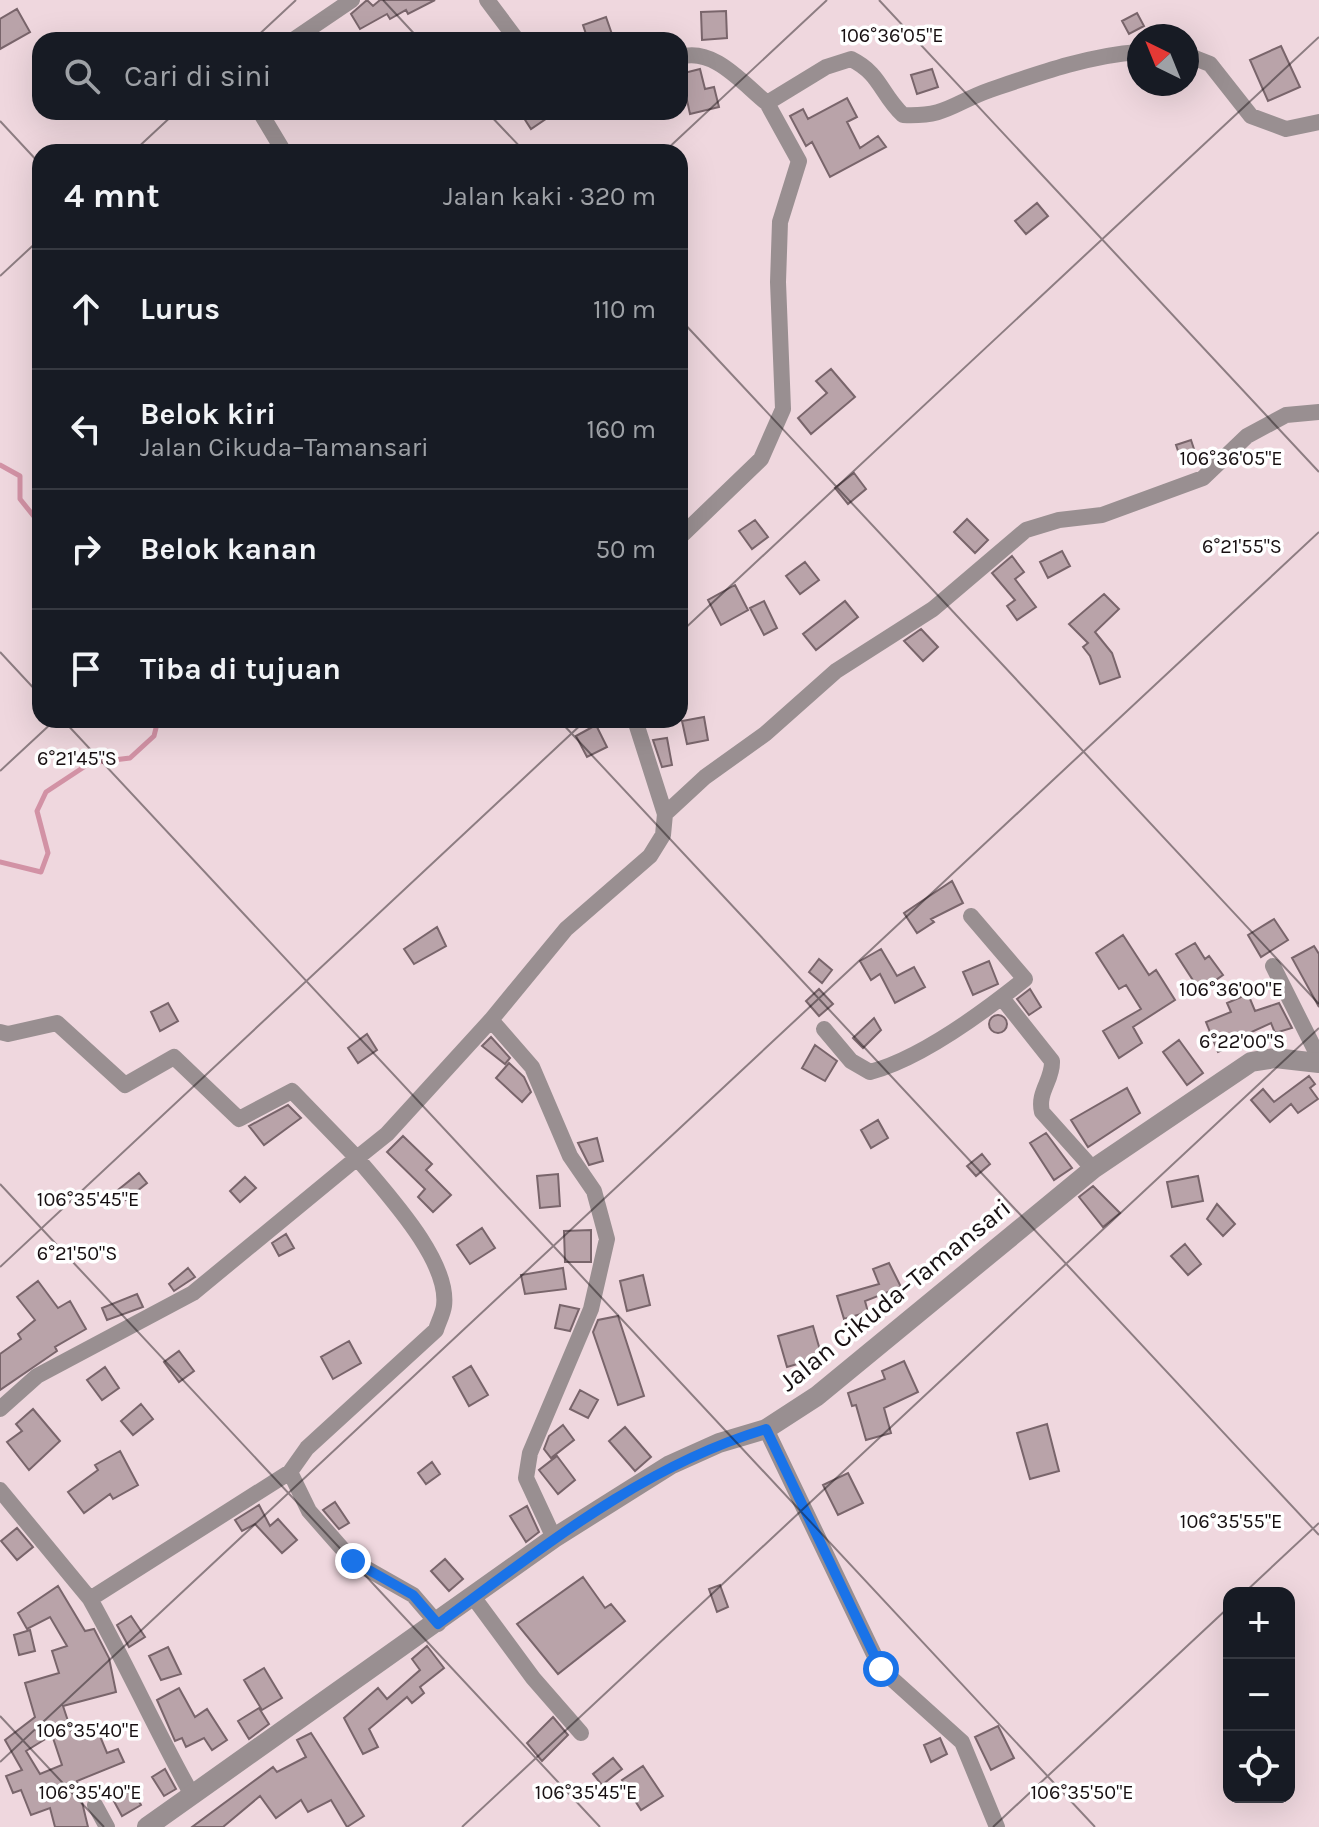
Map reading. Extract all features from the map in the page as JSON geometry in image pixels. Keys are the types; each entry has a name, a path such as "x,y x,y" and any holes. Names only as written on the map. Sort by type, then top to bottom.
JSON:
{"street":[{"path":"305,32 352,0"},
{"path":"487,0 511,32"},
{"path":"767,103 826,67 851,59 872,70 887,100 903,115 933,116 988,91 1113,54 1127,53"},
{"path":"688,54 711,57 767,103 799,161 780,222 778,282 783,409 761,459 688,529"},
{"path":"1199,60 1210,64 1251,116 1286,129 1319,122"},
{"path":"265,120 279,144"},
{"path":"665,814 705,777 765,734 836,671 933,609 1026,530 1059,520 1102,515 1203,478 1247,436 1286,415 1319,412"},
{"path":"0,1409 37,1376 193,1293 387,1134 491,1020 566,929 650,856 663,835 665,814 638,728"},
{"path":"824,1029 851,1061 870,1072 917,1051 1002,998 1025,979 971,916"},
{"path":"1273,966 1319,1060"},
{"path":"1002,998 1052,1061 1039,1100 1042,1112 1093,1169"},
{"path":"491,1020 532,1067 570,1156 594,1191 607,1239 591,1309 530,1453 526,1478 554,1538"},
{"path":"0,1032 8,1034 57,1023 125,1085 174,1057 239,1119 292,1091 357,1158 409,1222 435,1261 445,1305 436,1330 307,1448 290,1472 90,1599"},
{"name":"Jalan Cikuda–Tamansari","path":"147,1827 191,1793 438,1624 554,1538 670,1465 719,1443 766,1429 817,1396 1093,1169 1251,1062 1275,1058 1319,1060"},
{"path":"766,1429 881,1669 962,1742 997,1827"},
{"path":"290,1472 309,1511 353,1561 413,1595 438,1624"},
{"path":"0,1490 90,1599 127,1665 150,1722 191,1793"},
{"path":"474,1598 533,1678 581,1733"},
{"path":"95,1805 107,1827"}],"building":[{"path":"367,0 373,6 380,0 435,0 408,14 406,10 390,19 387,14 360,29 351,14"},
{"path":"17,9 30,32 0,49 0,19"},
{"path":"726,11 727,38 702,40 701,12"},
{"path":"1137,13 1143,24 1127,24 1127,30 1122,21"},
{"path":"606,17 611,32 585,32 583,25"},
{"path":"1281,46 1300,87 1268,101 1250,60"},
{"path":"700,69 705,89 714,87 719,107 690,114 688,72"},
{"path":"932,69 938,87 917,94 911,75"},
{"path":"847,98 857,117 847,122 860,148 878,136 886,147 830,177 812,142 806,146 790,116 803,109 808,119"},
{"path":"525,120 544,120 531,129"},
{"path":"1037,203 1048,216 1026,234 1015,221"},
{"path":"831,369 855,397 811,434 798,418 827,393 816,381"},
{"path":"1191,440 1196,455 1181,460 1176,445"},
{"path":"854,473 866,489 848,504 835,488"},
{"path":"967,519 988,540 975,553 954,532"},
{"path":"755,520 768,537 752,549 739,531"},
{"path":"1062,551 1070,566 1048,578 1040,562"},
{"path":"1012,556 1024,572 1015,579 1036,607 1017,620 1007,606 1015,600 992,573"},
{"path":"805,562 819,580 800,594 786,576"},
{"path":"735,585 748,610 721,625 708,600"},
{"path":"1104,594 1119,609 1095,632 1112,653 1120,677 1100,684 1090,656 1083,647 1088,643 1069,624"},
{"path":"764,601 777,628 764,635 750,608"},
{"path":"845,601 858,617 816,650 803,634"},
{"path":"921,629 938,647 923,661 904,641"},
{"path":"704,717 708,740 687,744 684,728 688,728 688,720"},
{"path":"591,728 598,728 607,747 587,757 576,736"},
{"path":"667,738 672,765 662,767 653,740"},
{"path":"952,881 963,903 931,919 934,922 917,933 904,913"},
{"path":"1274,919 1288,940 1261,957 1248,935"},
{"path":"437,927 446,946 414,964 404,949"},
{"path":"1123,935 1149,975 1156,970 1175,1000 1133,1027 1142,1043 1119,1058 1103,1031 1141,1009 1126,985 1119,989 1096,953"},
{"path":"1195,943 1205,959 1209,956 1223,975 1200,991 1176,954"},
{"path":"1314,946 1319,954 1319,1007 1292,958"},
{"path":"881,949 897,976 914,967 925,987 895,1003 880,974 871,980 860,961"},
{"path":"819,959 832,970 822,983 809,972"},
{"path":"989,961 998,984 973,995 963,972"},
{"path":"819,989 833,1004 819,1016 806,1001"},
{"path":"1030,989 1041,1007 1029,1015 1017,999"},
{"path":"1248,994 1255,1011 1279,1003 1292,1028 1275,1033 1271,1023 1234,1040 1236,1044 1218,1052 1206,1022 1231,1012 1227,1003"},
{"path":"168,1003 178,1021 160,1031 151,1012"},
{"path":"994,1015 1002,1015 1007,1024 1005,1031 994,1033 989,1028 989,1020"},
{"path":"874,1018 881,1030 863,1048 853,1038"},
{"path":"367,1034 377,1050 358,1063 348,1048"},
{"path":"491,1037 510,1058 505,1064 482,1046"},
{"path":"1179,1040 1203,1073 1187,1085 1163,1052"},
{"path":"815,1045 837,1061 825,1081 802,1068"},
{"path":"509,1063 524,1077 531,1092 522,1102 496,1078"},
{"path":"1309,1076 1315,1084 1310,1088 1318,1099 1298,1113 1291,1104 1270,1122 1251,1100 1263,1089 1274,1102"},
{"path":"1127,1088 1140,1113 1088,1147 1071,1120"},
{"path":"288,1105 301,1118 264,1145 249,1126"},
{"path":"878,1120 888,1138 871,1148 861,1130"},
{"path":"1046,1133 1072,1168 1054,1180 1030,1143"},
{"path":"403,1136 432,1164 426,1170 451,1195 433,1212 418,1197 425,1189 387,1152"},
{"path":"597,1138 603,1161 589,1165 578,1143"},
{"path":"982,1154 990,1164 976,1176 967,1166"},
{"path":"139,1173 147,1183 126,1200 118,1190"},
{"path":"558,1174 560,1206 540,1208 537,1176"},
{"path":"1198,1176 1203,1201 1172,1207 1167,1182"},
{"path":"245,1177 256,1188 240,1202 230,1191"},
{"path":"1093,1186 1120,1213 1103,1227 1079,1197"},
{"path":"1217,1204 1235,1224 1223,1236 1207,1219"},
{"path":"482,1228 495,1248 470,1264 457,1245"},
{"path":"591,1230 591,1262 565,1262 564,1231"},
{"path":"286,1234 294,1248 279,1256 272,1243"},
{"path":"1185,1244 1201,1264 1188,1275 1171,1256"},
{"path":"889,1263 901,1287 865,1301 868,1312 844,1319 837,1296 879,1284 873,1269"},
{"path":"188,1268 195,1277 174,1291 169,1284"},
{"path":"563,1268 566,1289 525,1294 521,1275"},
{"path":"643,1275 650,1305 627,1311 620,1281"},
{"path":"38,1281 58,1308 70,1301 86,1329 55,1347 57,1351 0,1390 0,1354 21,1339 18,1334 35,1320 17,1297"},
{"path":"137,1294 143,1307 107,1320 102,1308"},
{"path":"560,1305 579,1309 570,1331 555,1328"},
{"path":"618,1316 644,1396 618,1405 593,1332 598,1320"},
{"path":"813,1326 822,1357 787,1367 778,1336"},
{"path":"349,1341 361,1363 333,1379 321,1357"},
{"path":"179,1351 194,1371 179,1382 164,1362"},
{"path":"904,1361 918,1392 884,1408 891,1433 866,1440 856,1405 852,1406 848,1393 885,1379 882,1371"},
{"path":"471,1366 488,1395 469,1406 453,1377"},
{"path":"105,1367 119,1388 102,1400 87,1380"},
{"path":"580,1390 598,1400 588,1418 570,1409"},
{"path":"141,1404 153,1419 133,1435 121,1421"},
{"path":"33,1409 60,1441 29,1470 7,1442 22,1431 16,1424"},
{"path":"1047,1424 1059,1471 1030,1479 1017,1433"},
{"path":"563,1425 574,1440 551,1458 544,1449 549,1436"},
{"path":"625,1427 651,1457 635,1471 609,1441"},
{"path":"120,1451 138,1485 113,1499 110,1494 84,1513 68,1492 98,1470 95,1465"},
{"path":"557,1456 575,1480 558,1494 539,1470"},
{"path":"432,1462 440,1474 426,1484 418,1473"},
{"path":"848,1473 863,1503 838,1515 823,1485"},
{"path":"335,1502 349,1523 339,1529 323,1510"},
{"path":"259,1505 270,1526 278,1519 297,1540 282,1553 255,1524 242,1531 235,1520"},
{"path":"527,1506 539,1532 526,1542 510,1516"},
{"path":"17,1528 33,1547 17,1560 1,1541"},
{"path":"445,1559 463,1579 449,1591 431,1571"},
{"path":"583,1577 605,1608 611,1604 625,1621 558,1674 517,1624"},
{"path":"720,1585 728,1607 717,1612 709,1589"},
{"path":"58,1586 85,1631 94,1629 109,1658 116,1692 63,1706 72,1733 95,1724 107,1753 118,1749 124,1762 77,1781 88,1827 55,1827 50,1808 31,1815 21,1790 13,1793 6,1776 22,1770 5,1740 35,1717 25,1683 59,1673 52,1651 67,1646 50,1617 27,1629 18,1613","holes":["52,1735 62,1765 40,1774 26,1751"]},
{"path":"131,1616 145,1637 129,1647 117,1625"},
{"path":"30,1630 35,1651 19,1655 14,1635"},
{"path":"427,1646 444,1668 420,1687 424,1693 412,1703 407,1697 369,1729 378,1747 363,1754 344,1718 378,1688 387,1699 420,1670 412,1659"},
{"path":"168,1647 181,1674 161,1680 149,1656"},
{"path":"264,1668 282,1698 262,1710 244,1680"},
{"path":"179,1688 195,1717 207,1709 227,1740 212,1750 204,1738 186,1747 182,1738 175,1741 157,1700"},
{"path":"259,1708 269,1724 249,1739 238,1721"},
{"path":"553,1717 568,1735 542,1761 527,1743"},
{"path":"998,1726 1014,1758 991,1770 975,1737"},
{"path":"311,1733 364,1816 347,1827 331,1800 308,1812 301,1800 276,1818 260,1796 223,1827 192,1827 273,1767 277,1772 306,1757 297,1740"},
{"path":"940,1738 947,1754 931,1762 924,1745"},
{"path":"613,1758 622,1769 602,1785 593,1774"},
{"path":"643,1766 663,1796 641,1810 622,1780"},
{"path":"165,1769 176,1789 164,1796 152,1777"},
{"path":"129,1784 141,1805 122,1816 110,1794"}],"waterway":[{"path":"0,465 20,476 20,499 32,514"},
{"path":"0,862 41,872 48,853 37,811 46,792 90,763 130,758 154,736 156,728"}],"route":[{"path":"353,1561 413,1595 438,1624 554,1538 670,1465 719,1443 766,1429 881,1669"}]}
